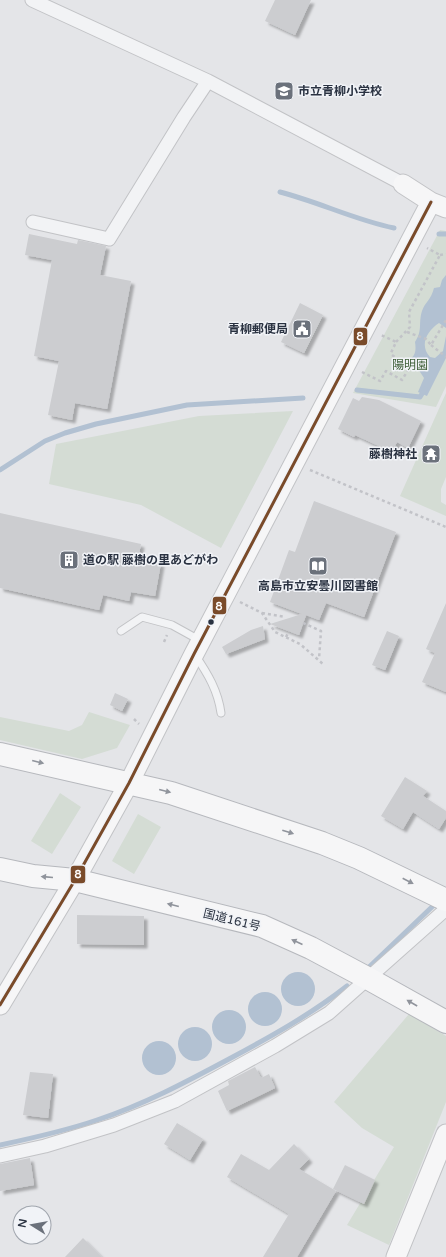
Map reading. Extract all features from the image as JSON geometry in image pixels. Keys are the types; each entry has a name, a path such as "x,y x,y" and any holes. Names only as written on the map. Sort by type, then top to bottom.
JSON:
{"highway":[{"path":"0,754 89,775 129,782 171,793 322,843 359,858 446,900"},
{"name":"国道161号","path":"0,869 33,876 75,880 262,926 311,948 370,978 446,1022"}],"street":[{"path":"0,1005 75,880 129,782 197,647 439,205 403,184 208,81 32,0"},
{"path":"33,222 109,239 184,117 208,81"},
{"path":"0,1156 45,1146 114,1125 175,1101 275,1046 329,1013 446,909"},
{"path":"396,1257 446,1134"}],"lane":[{"path":"121,631 142,617 172,625 197,647 216,692 221,713"}],"path":[{"path":"427,248 440,255 446,254"},
{"path":"360,372 380,381 386,371 402,380 410,367 392,355 396,342 407,332 410,327 409,312 440,255"},
{"path":"431,345 446,320"},
{"path":"407,332 417,337 426,339 446,357"},
{"path":"380,334 396,342"},
{"path":"310,470 446,527"},
{"path":"239,602 262,613 285,617"},
{"path":"262,613 275,632 300,644 323,664"},
{"path":"303,624 321,631 319,659"},
{"path":"286,637 289,631"},
{"path":"134,719 139,724"}],"green space":[{"name":"陽明園","path":"440,230 446,231 446,386 436,407 353,393"},
{"name":"藤樹神社","path":"446,393 446,477 441,489 441,502 446,505 446,516 400,496"},
{"path":"293,411 221,548 141,505 49,484 56,444 199,416"},
{"path":"89,712 130,725 117,748 82,759 0,740 0,717 69,731 82,725"},
{"path":"60,793 81,807 52,854 31,841"},
{"path":"138,814 161,827 134,874 112,861"},
{"path":"409,1014 446,1036 446,1102 389,1245 347,1225 394,1147 362,1128 334,1102"}],"water":[{"path":"446,275 446,328 439,323 435,326 426,338 425,348 430,357 435,358 443,351 446,336 446,358 427,396 418,392 424,378 411,358 414,355 416,347 415,342 420,330 423,308 434,288 440,287 442,280"},
{"path":"298,972 310,977 315,989 310,1001 298,1006 286,1001 281,989 286,977"},
{"path":"265,992 277,997 282,1009 277,1021 265,1026 253,1021 248,1009 253,997"},
{"path":"229,1010 241,1015 246,1027 241,1039 229,1044 217,1039 212,1027 217,1015"},
{"path":"195,1027 207,1032 212,1044 207,1056 195,1061 183,1056 178,1044 183,1032"},
{"path":"159,1041 171,1046 176,1058 171,1070 159,1075 147,1070 142,1058 147,1046"}],"building":[{"path":"275,0 311,0 295,35 265,21"},
{"path":"29,234 77,244 78,240 106,246 100,275 131,281 107,409 75,403 72,420 48,415 59,361 34,356 52,260 25,255"},
{"path":"300,303 323,315 304,353 281,342"},
{"path":"362,397 379,400 421,421 408,448 397,442 392,452 338,429 353,398 359,401"},
{"path":"314,501 396,532 364,617 326,603 319,620 306,615 299,635 270,624 302,614 270,602 289,550 295,552"},
{"name":"道の駅 藤樹の里あどがわ","path":"0,513 141,544 138,559 161,563 155,596 131,592 129,601 103,595 99,610 0,588"},
{"path":"446,603 446,692 422,682 435,653 426,649"},
{"path":"263,626 265,639 226,654 222,647 251,630"},
{"path":"387,631 399,636 385,670 372,665"},
{"path":"115,693 128,699 122,711 110,705"},
{"path":"405,777 427,791 423,796 446,811 446,818 439,829 413,812 403,829 381,816"},
{"path":"77,915 144,916 144,945 77,944"},
{"path":"255,1067 261,1078 269,1074 275,1088 227,1111 218,1091 229,1085 228,1081"},
{"path":"30,1072 53,1074 48,1118 23,1115"},
{"path":"177,1123 203,1139 190,1160 164,1144"},
{"path":"294,1144 309,1159 299,1169 336,1191 297,1257 263,1257 289,1214 227,1177 241,1154 269,1170"},
{"path":"30,1158 34,1185 0,1191 0,1164"},
{"path":"345,1165 375,1180 364,1204 333,1189"},
{"path":"83,1238 102,1257 65,1257"}],"waterway":[{"path":"280,192 380,225 394,228"},
{"path":"439,234 446,234"},
{"path":"357,390 420,397 425,389"},
{"path":"0,470 45,441 65,433 96,424 187,405 303,398"},
{"path":"367,969 434,905"},
{"path":"0,1145 85,1124 148,1100 197,1076 275,1034 319,1007 347,986"}],"transit line":[{"name":"8","path":"0,1005 75,880 129,783 194,654 431,202"}],"place":[{"name":"市立青柳小学校","path":"284,91"},
{"name":"青柳郵便局","path":"302,329"},
{"name":"藤樹神社","path":"431,454"},
{"name":"道の駅 藤樹の里あどがわ","path":"69,560"},
{"name":"高島市立安曇川図書館","path":"318,566"}]}
